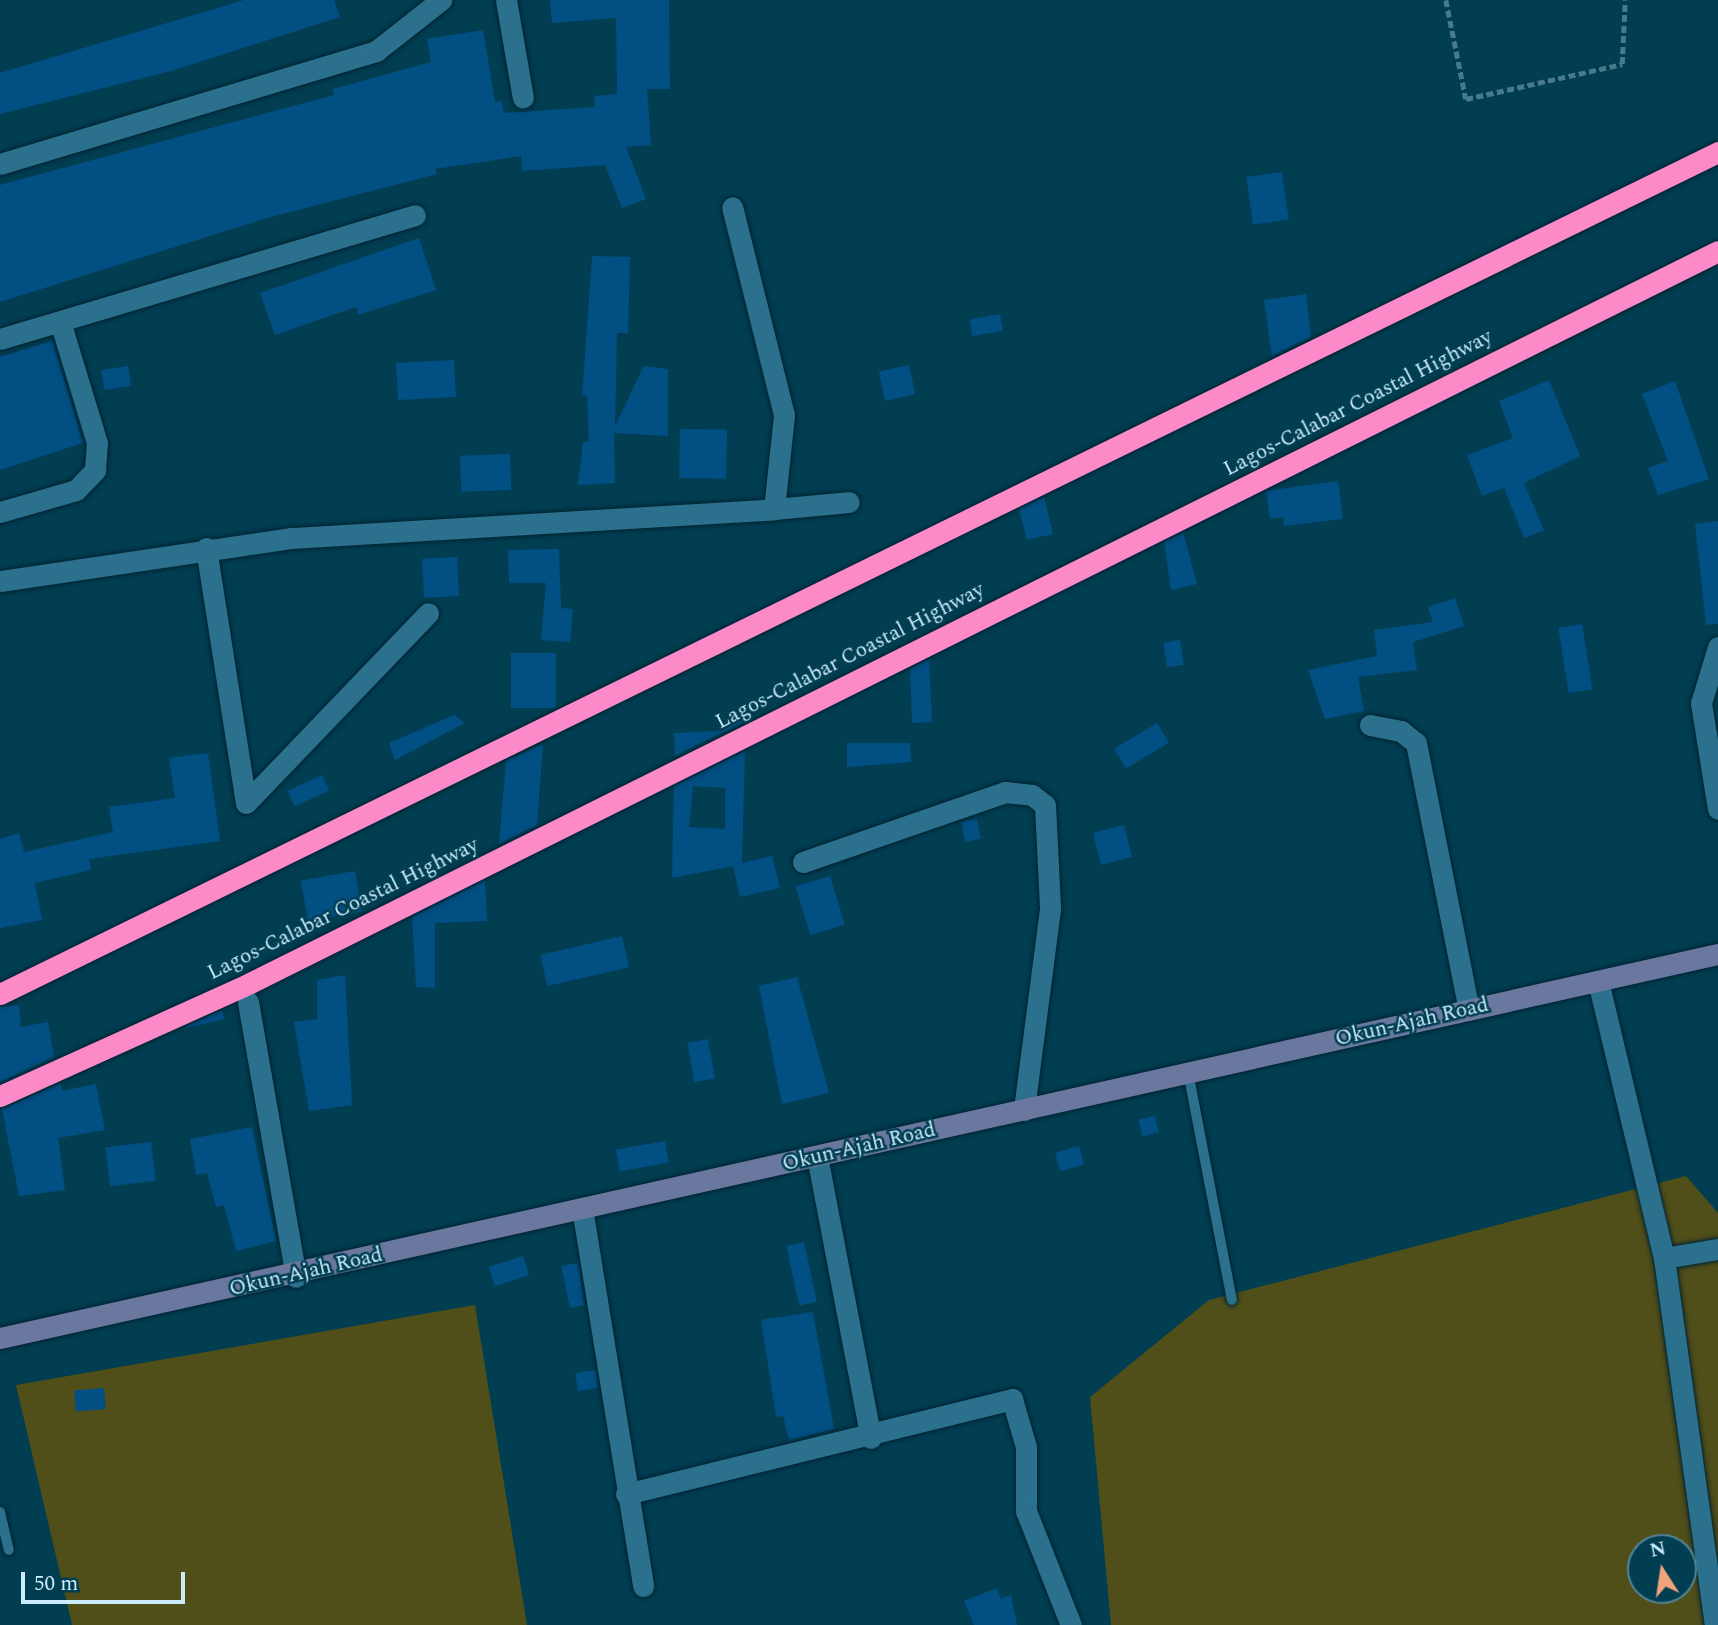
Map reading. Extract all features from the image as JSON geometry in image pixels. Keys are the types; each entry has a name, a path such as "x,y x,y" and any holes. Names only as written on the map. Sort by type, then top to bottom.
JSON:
{"highway":[{"path":"0,994 1718,152"},
{"name":"Lagos-Calabar Coastal Highway","path":"0,1096 250,983 1718,251"}],"street":[{"path":"0,164 376,51 441,0"},
{"path":"506,0 523,97"},
{"path":"732,207 783,415 774,509"},
{"path":"0,339 415,215"},
{"path":"0,512 76,490 94,470 97,443 60,321"},
{"path":"0,582 206,548 849,502"},
{"path":"206,548 246,803 428,613"},
{"path":"1718,647 1701,703 1718,808"},
{"path":"1370,725 1401,731 1416,743 1469,1010"},
{"path":"803,862 1005,792 1032,795 1045,805 1050,909 1024,1110"},
{"name":"Okun-Ajah Road","path":"0,1338 296,1277 582,1208 1718,954"},
{"path":"1598,981 1664,1258 1710,1526 1714,1625"},
{"path":"248,1002 296,1277"},
{"path":"817,1156 871,1438"},
{"path":"582,1208 626,1494 643,1586"},
{"path":"1664,1258 1718,1249"},
{"path":"626,1494 871,1438 1012,1399 1026,1447 1026,1511 1071,1625"}],"lane":[{"path":"1188,1072 1231,1300"},
{"path":"0,1512 9,1550"}],"path":[{"path":"1446,0 1466,99 1622,64 1625,0"}],"shaded area":[{"path":"1686,1176 1718,1213 1718,1625 1111,1625 1090,1397 1209,1300"},
{"path":"475,1305 527,1625 72,1625 16,1385"}],"building":[{"path":"244,0 334,0 340,17 171,71 0,114 0,73"},
{"path":"550,0 669,0 670,89 647,89 651,145 626,147 646,199 622,208 605,165 522,171 521,156 435,169 437,174 267,218 0,302 0,185 334,95 333,89 431,62 427,39 483,30 495,102 502,101 504,113 595,107 594,96 617,94 616,18 552,23"},
{"path":"1282,172 1289,220 1253,225 1246,177"},
{"path":"419,238 436,290 358,315 356,307 275,335 260,293"},
{"path":"592,256 630,257 628,333 617,333 615,426 644,366 668,369 668,436 614,433 615,483 578,485 583,442 589,442 587,395 582,396"},
{"path":"1306,294 1311,337 1272,356 1264,300"},
{"path":"1000,314 1003,331 972,336 969,319"},
{"path":"52,341 83,443 0,470 0,357"},
{"path":"454,360 456,397 398,400 396,363"},
{"path":"909,365 915,394 885,401 879,371"},
{"path":"128,366 131,386 104,390 101,370"},
{"path":"1549,380 1580,456 1524,483 1544,530 1524,538 1504,488 1482,496 1467,455 1513,438 1499,401"},
{"path":"1675,381 1709,479 1658,495 1648,468 1668,461 1642,394"},
{"path":"680,429 727,430 726,479 679,478"},
{"path":"510,454 511,490 461,492 460,456"},
{"path":"1338,481 1343,519 1284,526 1283,517 1270,519 1266,491"},
{"path":"1044,497 1053,534 1027,540 1019,509"},
{"path":"1718,521 1718,624 1706,625 1695,524"},
{"path":"1183,532 1197,584 1171,590 1164,542"},
{"path":"559,549 561,608 573,609 570,642 541,640 546,583 509,583 508,550"},
{"path":"457,557 459,596 424,598 422,559"},
{"path":"1455,598 1464,626 1413,642 1417,670 1358,677 1364,711 1325,719 1308,670 1377,656 1374,630 1433,622 1428,607"},
{"path":"1582,624 1592,689 1569,693 1558,628"},
{"path":"1180,640 1184,665 1167,667 1163,643"},
{"path":"511,653 556,653 556,708 511,708"},
{"path":"929,659 932,722 912,723 910,669"},
{"path":"454,715 465,723 395,760 389,743"},
{"path":"744,721 675,756 674,733 722,731 721,723"},
{"path":"1157,723 1169,743 1126,768 1114,749"},
{"path":"847,743 910,743 911,762 847,767"},
{"path":"543,744 537,825 499,844 506,761"},
{"path":"745,751 742,863 772,856 780,888 740,897 733,866 672,878 674,786","holes":["693,786 725,788 725,829 689,827"]},
{"path":"208,753 220,841 89,859 91,870 35,883 42,920 0,928 0,839 19,833 24,852 113,832 109,807 175,798 169,758"},
{"path":"322,775 329,790 295,806 288,791"},
{"path":"977,819 981,839 965,842 961,822"},
{"path":"1124,825 1132,857 1101,865 1093,833"},
{"path":"355,871 362,911 308,921 301,881"},
{"path":"830,876 845,925 810,935 796,887"},
{"path":"485,880 487,921 435,923 435,988 416,987 412,917"},
{"path":"622,936 629,967 547,986 540,955"},
{"path":"345,975 352,1105 309,1111 294,1022 317,1019 317,980"},
{"path":"797,977 829,1093 782,1104 759,986"},
{"path":"19,1005 21,1027 48,1022 54,1057 0,1082 0,1007"},
{"path":"222,1010 224,1019 187,1028 186,1026"},
{"path":"708,1039 715,1078 694,1082 687,1043"},
{"path":"61,1083 62,1091 96,1084 105,1130 58,1138 65,1190 19,1196 2,1109"},
{"path":"1155,1116 1159,1133 1142,1136 1138,1120"},
{"path":"252,1127 276,1241 236,1251 224,1205 216,1207 207,1173 196,1175 190,1139"},
{"path":"665,1141 669,1163 620,1171 616,1150"},
{"path":"151,1142 156,1181 110,1186 105,1148"},
{"path":"1079,1146 1084,1164 1060,1171 1055,1153"},
{"path":"804,1242 817,1302 799,1305 786,1246"},
{"path":"523,1256 529,1275 495,1286 489,1267"},
{"path":"578,1263 584,1305 570,1308 561,1266"},
{"path":"813,1312 834,1429 789,1440 783,1416 776,1417 761,1320"},
{"path":"595,1370 598,1388 578,1391 575,1373"},
{"path":"104,1388 106,1409 76,1412 74,1391"},
{"path":"997,1588 1001,1599 1011,1595 1017,1625 974,1625 964,1601"}]}
